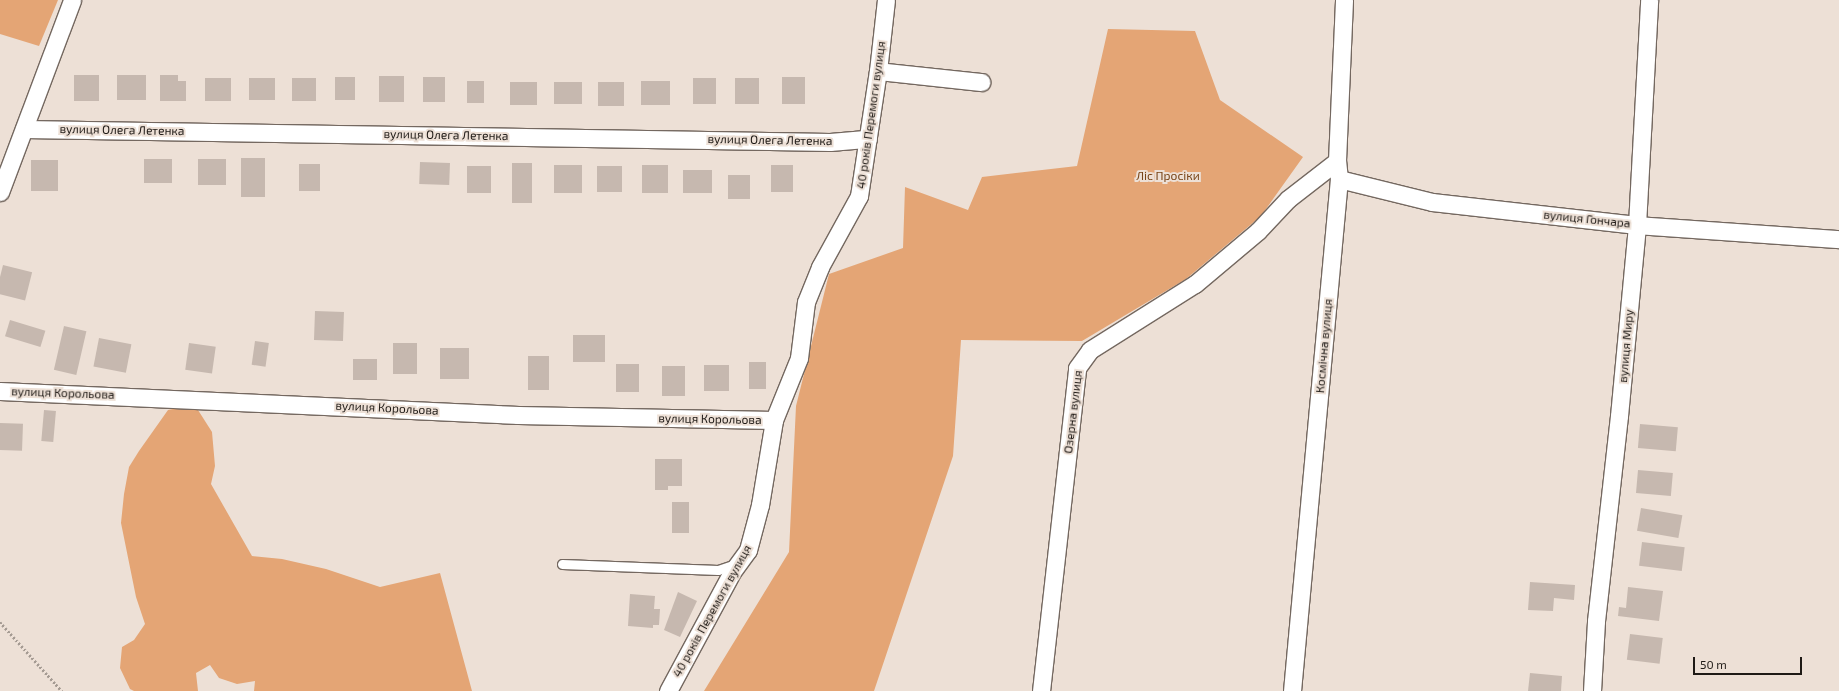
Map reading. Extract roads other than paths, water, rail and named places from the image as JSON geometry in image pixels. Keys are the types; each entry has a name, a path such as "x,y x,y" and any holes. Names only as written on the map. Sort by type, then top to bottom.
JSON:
{"street":[{"path":"0,192 72,0"},
{"name":"40 років Перемоги вулиця","path":"668,691 738,563 748,550 758,513 774,420 799,358 806,302 820,267 859,196 878,71 886,0"},
{"name":"Космічна вулиця","path":"1292,691 1339,179 1337,161 1344,0"},
{"name":"вулиця Миру","path":"1592,691 1596,621 1619,416 1637,225 1648,0"},
{"path":"878,71 981,82"},
{"name":"вулиця Олега Летенка","path":"24,129 830,142 868,139"},
{"name":"Озерна вулиця","path":"1041,691 1077,368 1090,350 1196,284 1258,230 1288,199 1337,161"},
{"name":"вулиця Гончара","path":"1339,179 1432,202 1637,225 1839,239"},
{"name":"вулиця Корольова","path":"0,391 518,415 774,420"}],"lane":[{"path":"562,564 718,570 738,563"}],"park label":[{"name":"Ліс Просіки","path":"1168,176"}]}
